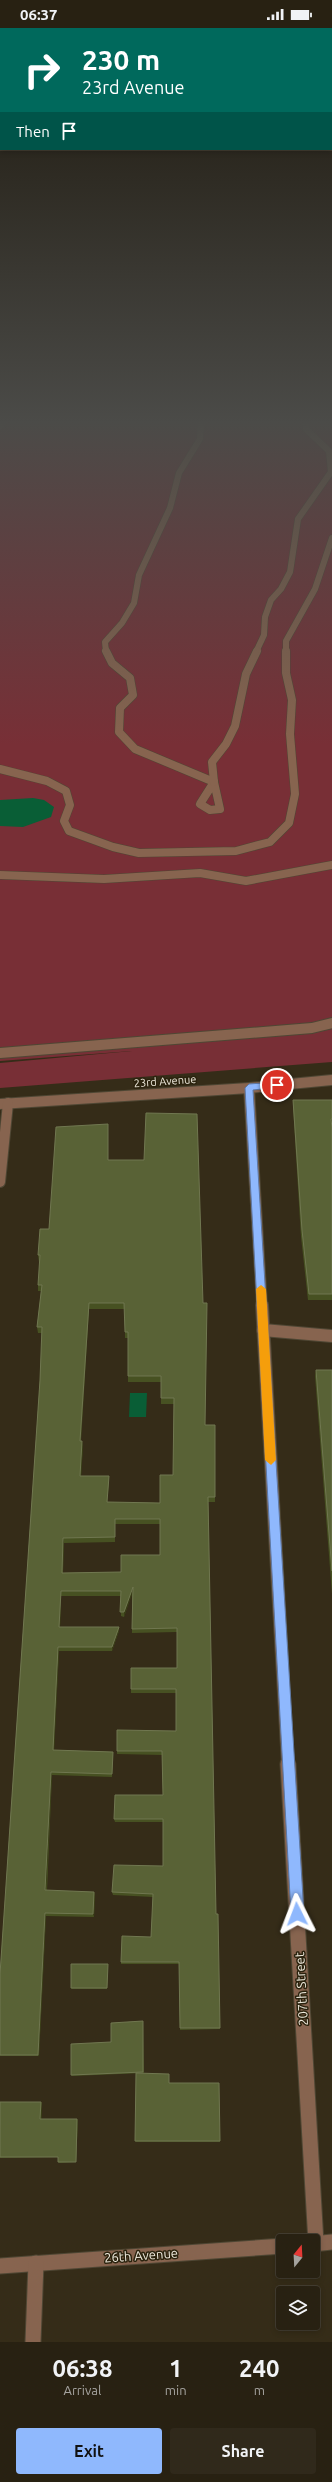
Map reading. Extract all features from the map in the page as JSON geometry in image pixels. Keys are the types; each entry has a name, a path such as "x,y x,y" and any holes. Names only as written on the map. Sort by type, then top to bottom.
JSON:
{"street":[{"path":"160,529 139,575 134,603 122,623 105,642 105,656 130,678 133,695 120,708 119,732 135,749 214,782 212,762 226,744 235,726 246,674 264,635 264,617 270,600 290,572 296,529"},
{"path":"0,769 47,782 66,791 70,805 64,821 69,831 113,847 139,854 236,851 270,842 289,823 295,794 290,734 292,700 286,673 286,641 315,589 324,557 332,538"},
{"path":"0,875 104,880 200,873 246,882 332,865"},
{"path":"0,1053 312,1028 332,1024"},
{"name":"23rd Avenue","path":"4,1103 249,1088 332,1080"},
{"name":"207th Street","path":"249,1088 319,2234"},
{"path":"0,1182 4,1103"},
{"path":"263,1330 332,1336"},
{"name":"26th Avenue","path":"0,2266 276,2246"},
{"path":"33,2342 36,2263"}],"shaded area":[{"path":"0,529 332,529 332,1062 0,1088 0,1063 132,1051 0,1061"},
{"path":"33,798 44,800 54,807 51,817 23,827 0,826 0,800"},
{"path":"130,1393 147,1393 146,1417 129,1417"}],"building":[{"path":"293,1100 332,1100 332,1294 309,1294 302,1230"},
{"path":"146,1113 197,1114 203,1303 207,1303 205,1425 215,1425 215,1497 208,1497 216,1914 218,1914 220,2028 180,2028 179,1962 121,1962 122,1936 151,1937 153,1894 112,1892 114,1865 163,1866 163,1819 114,1819 115,1795 163,1795 162,1751 117,1751 117,1730 176,1731 176,1689 131,1689 131,1668 177,1668 177,1628 132,1629 133,1587 124,1612 120,1612 121,1591 61,1591 59,1627 119,1627 112,1647 58,1647 53,1750 113,1752 112,1774 51,1772 45,1890 94,1892 93,1914 45,1913 38,2055 0,2055 0,1974 40,1380 42,1327 37,1327 42,1285 38,1285 40,1255 38,1255 40,1229 49,1229 56,1127 108,1124 108,1160 144,1160","holes":["89,1303 124,1303 125,1332 128,1332 128,1376 161,1376 161,1398 174,1398 173,1475 160,1475 160,1503 107,1502 109,1476 80,1476 82,1441 80,1441","115,1519 160,1519 160,1555 121,1555 121,1572 62,1573 63,1538 115,1537"]},
{"path":"316,1370 332,1370 332,1571"},
{"path":"71,1964 108,1964 107,1988 71,1988"},
{"path":"143,2021 143,2072 71,2075 71,2044 111,2042 111,2023"},
{"path":"136,2073 169,2074 169,2083 219,2083 220,2141 135,2141"},
{"path":"0,2102 41,2102 40,2119 77,2119 76,2162 58,2162 58,2157 0,2157"}],"slow traffic":[{"path":"261,1289 271,1460"}],"route":[{"path":"277,1085 249,1088 297,1914"}]}
